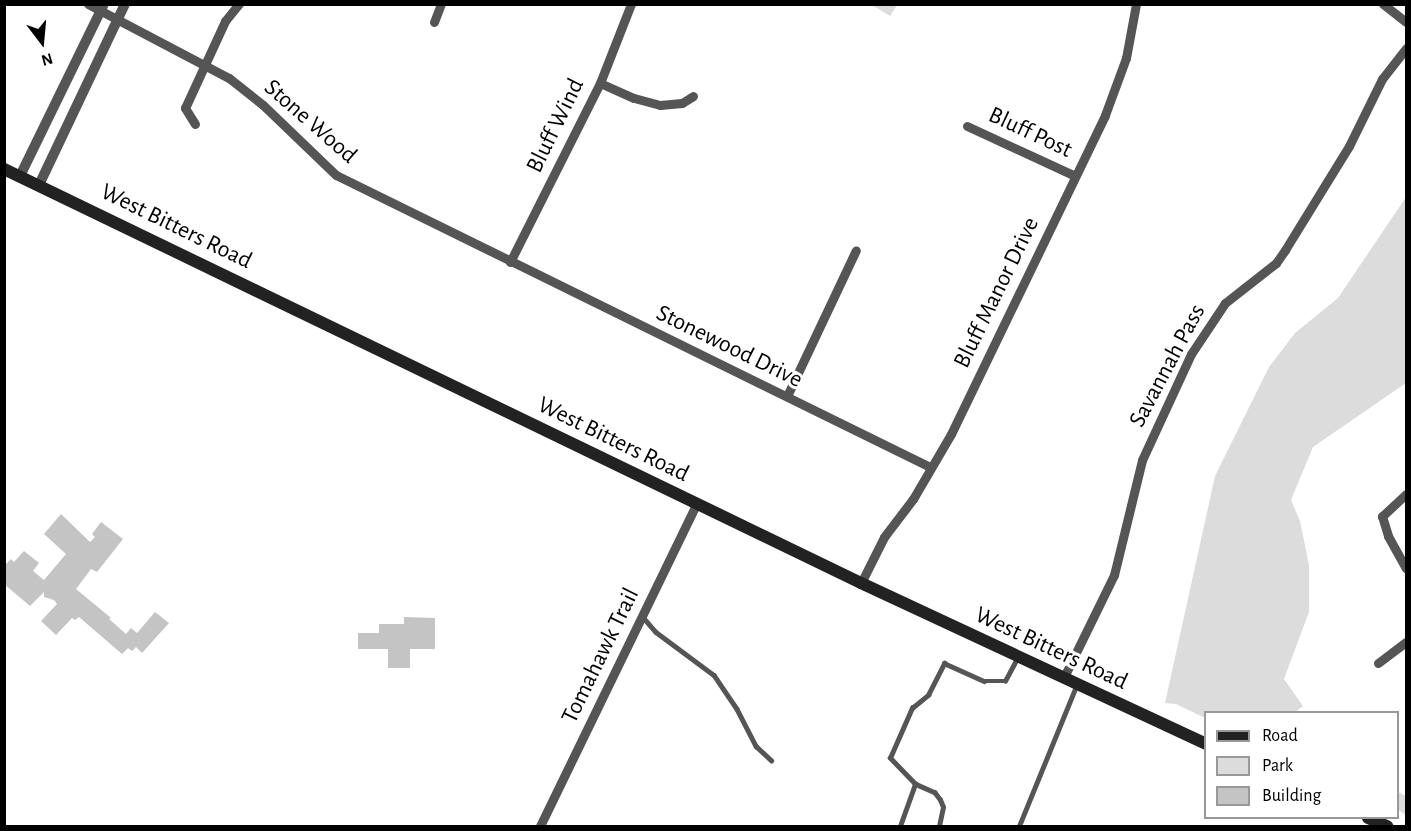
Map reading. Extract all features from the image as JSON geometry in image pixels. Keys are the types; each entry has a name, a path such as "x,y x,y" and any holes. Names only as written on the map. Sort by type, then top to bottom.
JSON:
{"main road":[{"name":"West Bitters Road","path":"4,168 861,583 1204,743"}],"street":[{"name":"Stone Wood","path":"88,4 103,8 118,19 206,64 263,105 336,175 510,262"},
{"path":"39,185 125,4"},
{"path":"195,124 184,108 225,21 239,4"},
{"path":"434,22 441,4"},
{"name":"Bluff Wind","path":"510,262 600,83 631,4"},
{"path":"1383,4 1407,22"},
{"name":"Bluff Manor Drive","path":"861,583 884,537 913,499 951,434 1075,176 1114,93 1126,57 1136,5"},
{"path":"20,176 103,8"},
{"name":"Savannah Pass","path":"1064,677 1114,575 1143,460 1191,354 1225,303 1276,262 1285,250 1349,146 1377,87 1407,48"},
{"path":"600,83 634,98 660,105 682,103 693,96"},
{"name":"Bluff Post","path":"967,126 1075,176"},
{"path":"787,396 856,250"},
{"name":"Stonewood Drive","path":"510,262 930,467"},
{"path":"1407,494 1382,516 1388,536 1407,568"},
{"name":"Tomahawk Trail","path":"540,826 698,503"},
{"path":"1378,663 1407,642"}],"lane":[{"path":"642,616 656,632 714,675 737,709 756,746 771,760"},
{"path":"939,826 944,807 940,800 934,793 915,784 890,758 912,708 928,695 944,663 984,681 1005,681 1018,656"},
{"path":"1019,826 1077,683"},
{"path":"900,826 915,784"}],"green space":[{"path":"872,5 897,5 890,16"},
{"path":"1406,197 1406,383 1313,447 1291,500 1300,521 1309,565 1309,612 1284,679 1303,706 1296,711 1204,711 1204,718 1176,704 1165,703 1215,476 1269,367 1295,333 1338,298"},
{"path":"1399,792 1406,796 1406,815 1399,811"}],"building":[{"path":"61,514 90,542 95,537 92,534 101,522 123,539 97,572 91,569 76,589 111,618 109,619 126,634 131,628 137,633 155,612 169,623 142,653 136,647 132,651 128,648 122,654 79,617 75,620 72,618 56,635 41,621 57,604 54,600 44,597 44,592 30,606 4,584 4,566 11,559 14,562 24,551 39,563 33,571 44,580 66,554 44,534"},
{"path":"404,617 435,618 435,649 410,649 410,668 388,668 388,649 358,649 358,633 379,633 379,624 404,624"}]}
